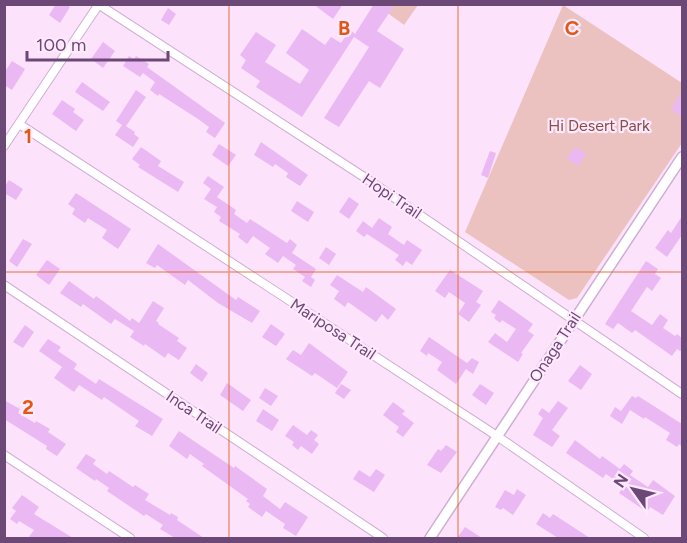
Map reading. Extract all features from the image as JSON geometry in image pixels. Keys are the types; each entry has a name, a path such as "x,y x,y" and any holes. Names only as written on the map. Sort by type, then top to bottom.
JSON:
{"street":[{"path":"4,146 99,5"},
{"name":"Hopi Trail","path":"99,5 364,177 682,394"},
{"name":"Mariposa Trail","path":"19,124 497,436 644,538"},
{"name":"Onaga Trail","path":"430,538 573,319 681,164"},
{"name":"Inca Trail","path":"4,285 383,538"},
{"path":"4,455 130,538"}],"green space":[{"path":"385,5 418,5 404,25 382,9"},
{"name":"Hi Desert Park","path":"563,5 682,83 682,143 577,298 569,300 465,232"}],"building":[{"path":"56,4 66,4 70,7 60,23 49,15"},
{"path":"313,4 343,4 333,19"},
{"path":"374,4 395,4 377,31 404,49 380,88 369,81 339,127 324,118 369,47 354,37 302,117 256,87 260,81 241,68 246,60 240,55 256,32 276,45 265,62 300,84 309,70 286,53 302,29 325,45 331,37 341,43 350,30 355,34"},
{"path":"168,8 176,14 169,25 161,20"},
{"path":"103,42 115,51 103,68 91,59"},
{"path":"129,56 134,59 136,56 149,64 147,67 225,123 215,138 206,132 209,127 150,90 155,82 143,73 140,77 123,66"},
{"path":"12,61 25,69 12,90 4,85 4,73"},
{"path":"82,82 110,102 103,111 75,92"},
{"path":"136,90 146,97 126,126 139,138 133,147 115,135 122,125 116,121"},
{"path":"682,92 682,117 671,109"},
{"path":"62,100 75,109 73,112 84,120 76,131 52,114"},
{"path":"261,142 308,175 300,186 286,177 288,173 275,164 273,167 254,155"},
{"path":"219,144 236,155 228,166 212,155"},
{"path":"141,147 161,161 158,166 184,182 178,192 138,167 140,165 132,159"},
{"path":"575,147 586,154 578,166 567,159"},
{"path":"490,151 496,153 488,178 481,175"},
{"path":"208,176 224,187 217,197 236,210 234,214 247,223 250,219 287,243 290,239 297,245 292,253 316,269 311,277 315,280 311,287 302,281 305,277 293,269 296,265 283,256 278,263 265,254 270,248 253,236 247,244 238,237 240,234 219,221 221,217 214,212 217,207 204,199 211,189 203,183"},
{"path":"9,180 23,189 16,200 4,193 4,187"},
{"path":"76,193 131,229 118,249 102,238 107,230 88,218 85,223 72,214 75,209 68,204"},
{"path":"349,197 359,204 349,219 339,212"},
{"path":"297,201 314,212 308,222 291,211"},
{"path":"682,216 682,235 667,257 655,248 668,230 671,233"},
{"path":"379,218 392,227 388,234 404,245 407,240 422,250 412,265 406,261 403,266 395,260 399,255 367,234 364,237 356,231 363,221 372,228"},
{"path":"23,239 32,244 17,267 9,261"},
{"path":"158,244 236,300 238,297 260,311 252,323 218,303 188,280 185,285 157,265 155,268 146,263"},
{"path":"326,247 336,254 329,265 319,258"},
{"path":"47,260 60,269 49,285 36,275"},
{"path":"646,261 658,269 655,274 661,278 652,291 647,287 631,311 652,325 660,314 668,320 663,328 682,338 682,352 677,349 672,356 635,330 632,333 618,323 613,329 605,324"},
{"path":"450,270 483,291 476,302 481,305 469,322 458,314 465,303 449,292 445,298 435,291"},
{"path":"337,275 363,292 366,287 396,309 388,320 382,314 376,322 348,302 345,307 334,299 339,291 330,285"},
{"path":"69,281 94,299 96,296 130,321 132,318 139,323 153,301 164,308 156,321 158,324 179,338 177,341 187,348 179,360 168,353 165,358 130,337 134,331 115,319 111,324 83,304 81,307 60,293"},
{"path":"499,300 533,324 528,331 534,335 521,353 523,354 518,362 488,342 495,333 507,342 516,329 494,318 496,315 491,312"},
{"path":"271,324 285,334 276,346 262,337"},
{"path":"25,325 34,332 23,348 13,342"},
{"path":"429,337 467,363 472,358 479,362 473,374 466,369 456,384 437,370 442,362 420,351"},
{"path":"48,339 61,347 58,351 77,364 74,369 96,384 99,379 163,419 152,436 135,426 139,421 104,397 102,400 79,385 74,392 54,378 62,367 39,351"},
{"path":"309,343 348,372 337,388 315,373 312,376 286,359 293,350 301,355"},
{"path":"196,364 208,373 202,382 190,373"},
{"path":"580,365 592,374 581,390 568,381"},
{"path":"227,383 251,400 243,411 220,395"},
{"path":"341,384 351,390 344,399 335,393"},
{"path":"480,384 494,393 486,405 472,395"},
{"path":"265,388 278,396 271,406 259,398"},
{"path":"632,396 636,398 638,396 682,424 682,447 679,444 677,447 666,440 670,433 630,410 622,424 610,416 615,407 621,411"},
{"path":"4,400 20,409 18,413 50,429 48,432 66,444 57,456 46,449 47,446 4,419"},
{"path":"558,401 568,408 552,430 560,436 552,447 533,435 543,418 538,414 542,408 549,413"},
{"path":"393,402 405,411 402,414 414,423 403,437 396,432 399,427 383,415"},
{"path":"263,409 279,420 272,431 256,421"},
{"path":"293,425 307,435 311,430 318,435 314,440 319,444 312,454 301,446 298,450 292,445 294,442 285,436"},
{"path":"179,431 267,489 263,496 280,509 285,502 308,517 296,536 283,528 285,524 266,511 262,517 248,507 250,504 246,501 248,499 202,466 204,464 190,454 187,459 169,446"},
{"path":"575,440 600,459 602,456 620,469 624,464 633,471 630,475 648,487 653,480 675,496 663,515 650,507 647,512 619,493 624,486 606,474 603,478 566,453"},
{"path":"446,445 457,452 441,473 427,465 438,449 441,451"},
{"path":"86,454 96,460 93,464 107,474 109,471 133,487 135,485 149,494 145,500 170,515 171,513 178,517 177,520 204,538 175,538 160,529 163,525 146,514 144,516 107,491 109,488 76,468"},
{"path":"376,469 385,475 374,492 353,479 359,470 370,477"},
{"path":"517,489 526,495 513,515 503,508 501,510 495,507 505,490 514,495"},
{"path":"22,495 39,507 34,514 73,538 28,538 34,530 19,521 17,524 10,519 16,511 12,508"},
{"path":"543,513 550,518 553,514 590,538 558,538 536,524"},
{"path":"465,527 482,538 457,538"}]}
